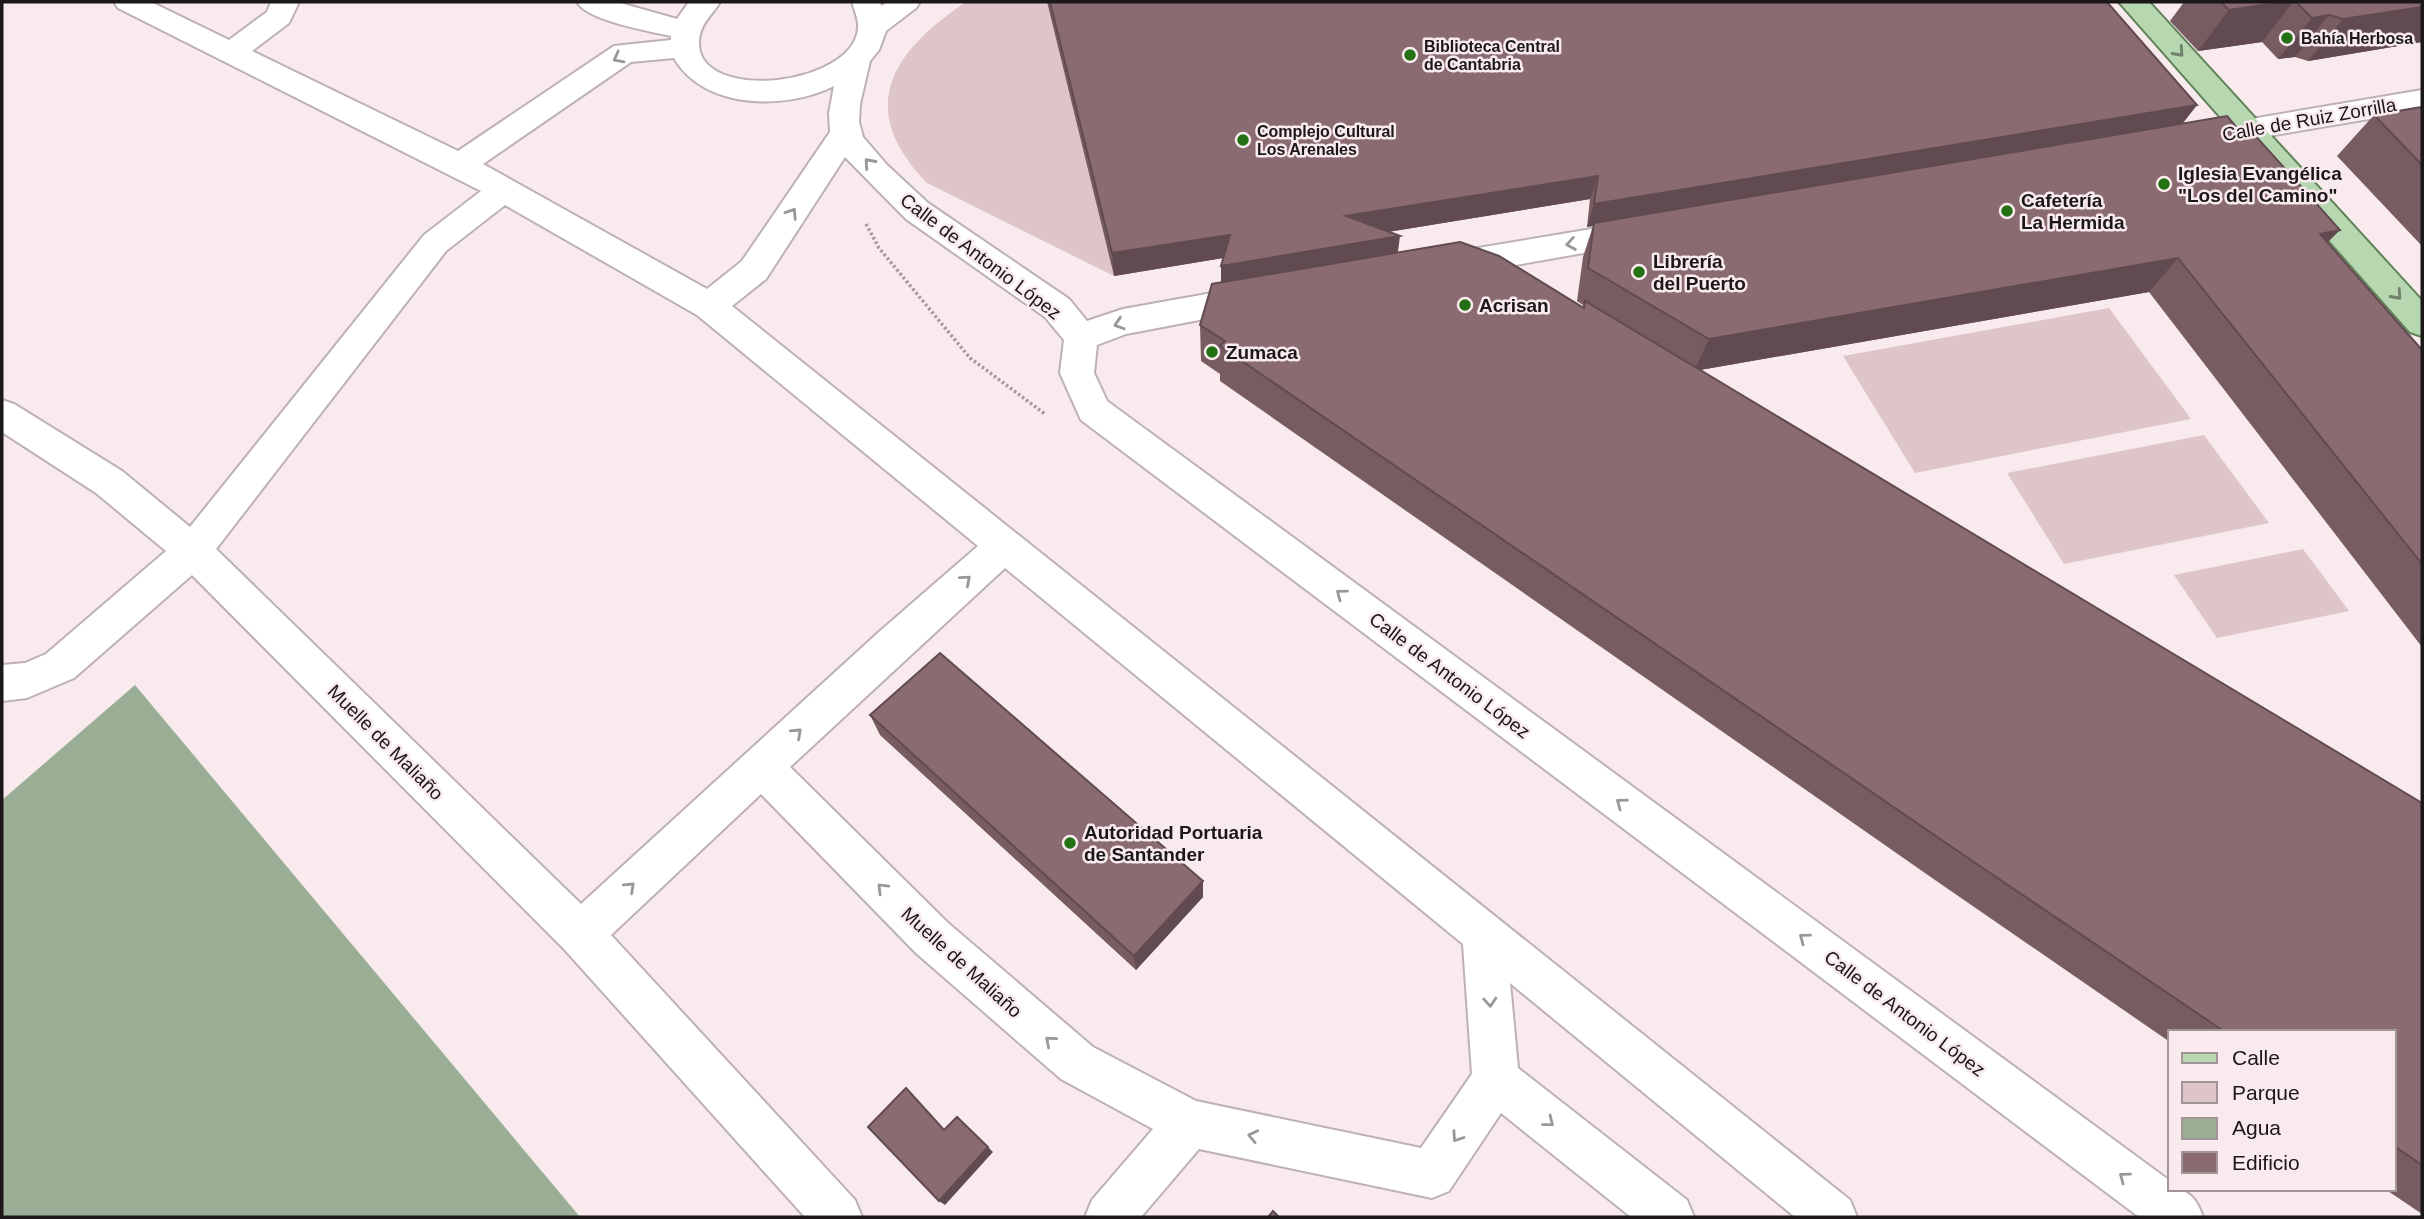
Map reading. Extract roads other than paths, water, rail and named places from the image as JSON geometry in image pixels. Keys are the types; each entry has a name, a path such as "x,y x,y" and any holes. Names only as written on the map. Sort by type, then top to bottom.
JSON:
{"main road":[{"path":"2133,2 2422,324"}],"street":[{"path":"128,2 460,165 709,306 1833,1217"},
{"path":"232,52 279,17 285,2"},
{"path":"706,2 691,19 685,39 692,66 710,80 736,90 766,93 797,89 827,78 856,61"},
{"path":"709,306 754,270 845,133 845,104 869,15 906,2"},
{"path":"597,4 685,39"},
{"path":"460,165 624,53 685,39"},
{"name":"Calle de Ruiz Zorrilla","path":"2180,141 2422,100"},
{"name":"Calle de Antonio López","path":"845,133 858,152 896,194 1057,308 1081,337 1077,373 1093,410 2179,1217"},
{"path":"2,683 27,680 60,666 192,551 435,243 504,189"},
{"path":"1417,270 1662,229"},
{"path":"1499,257 1523,286"},
{"path":"1081,337 1123,322 1281,293"},
{"name":"Muelle de Maliaño","path":"2,414 109,482 192,551 580,934 838,1217"},
{"path":"580,934 893,644 1005,545"},
{"name":"Muelle de Maliaño","path":"761,766 932,938 1077,1063 1190,1123 1432,1174 1496,1080"},
{"path":"1484,934 1496,1080 1670,1217"},
{"path":"1109,1217 1190,1123"}],"water":[{"path":"135,685 580,1217 2,1217 2,800"}],"place":[{"name":"Bahía Herbosa","path":"2287,38"},
{"name":"Biblioteca Central de Cantabria","path":"1410,55"},
{"name":"Complejo Cultural Los Arenales","path":"1243,140"},
{"name":"Iglesia Evangélica \"Los del Camino\"","path":"2164,184"},
{"name":"Cafetería La Hermida","path":"2007,211"},
{"name":"Librería del Puerto","path":"1639,272"},
{"name":"Acrisan","path":"1465,305"},
{"name":"Zumaca","path":"1212,352"},
{"name":"Autoridad Portuaria de Santander","path":"1070,843"}]}
